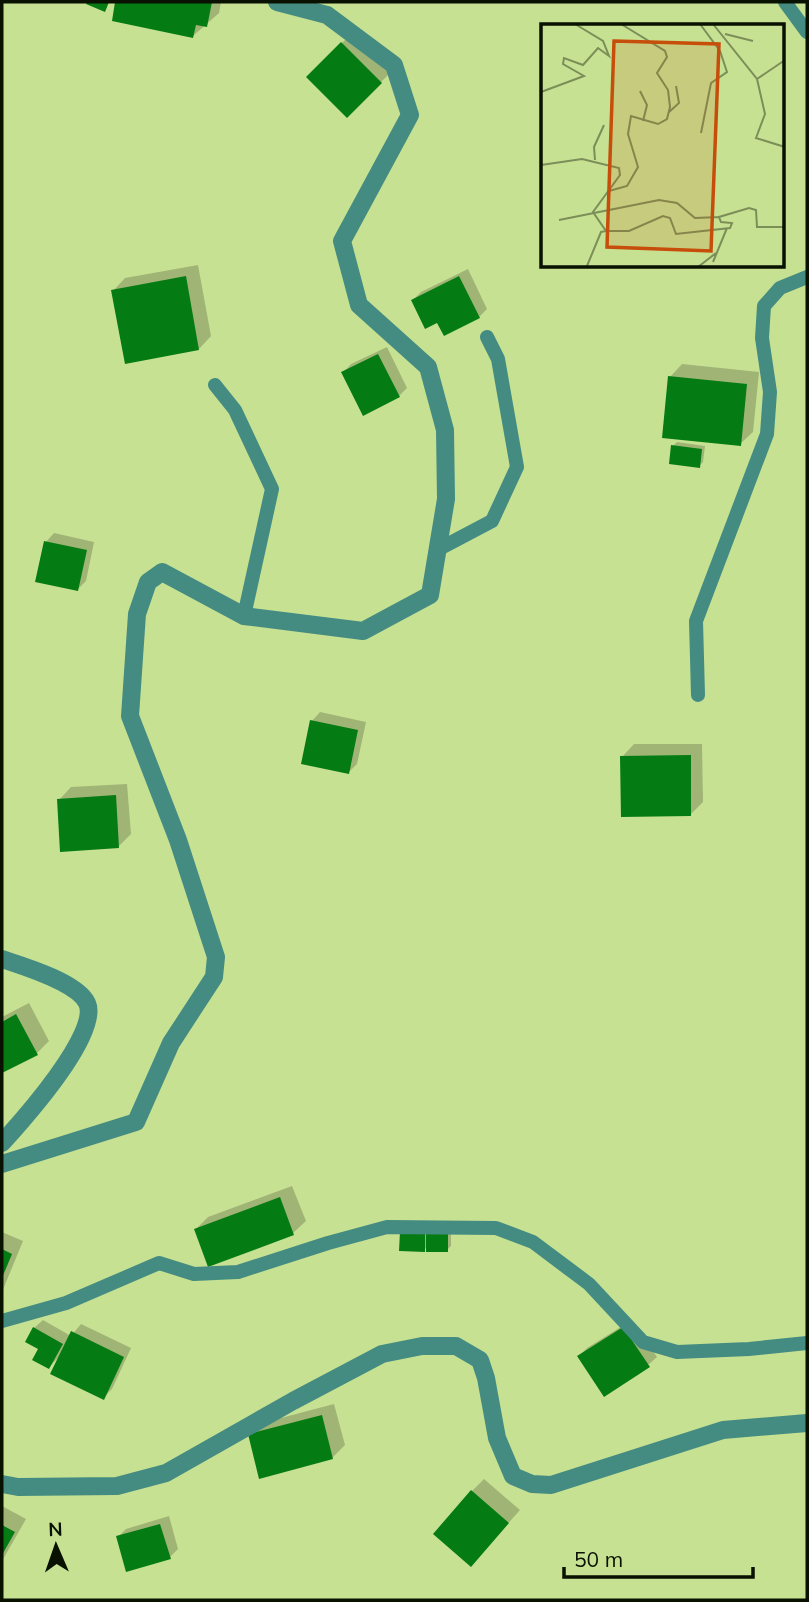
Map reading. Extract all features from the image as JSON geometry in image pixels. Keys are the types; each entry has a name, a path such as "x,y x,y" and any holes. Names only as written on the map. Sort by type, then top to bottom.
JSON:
{"street":[{"path":"2,1164 136,1122 171,1043 214,977 216,957 178,840 130,716 137,614 148,582 162,572 244,616 363,631 430,595 446,499 445,430 428,368 359,305 342,241 410,115 394,65 327,15 277,2"},
{"path":"2,958 73,988 87,1004 89,1016 83,1037 73,1052 33,1109 2,1143"},
{"path":"2,1484 117,1486 166,1473 382,1354 422,1346 456,1346 480,1360 498,1438 513,1476 532,1484 551,1485 723,1430 807,1423"}],"lane":[{"path":"785,2 807,32"},
{"path":"698,695 696,621 767,434 770,392 762,338 764,306 780,288 807,277"},
{"path":"438,550 492,521 517,467 498,359 487,337"},
{"path":"215,384 235,410 272,489 244,616"},
{"path":"2,1321 66,1303 159,1263 194,1274 238,1272 387,1227 496,1228 533,1242 589,1284 643,1342 677,1352 807,1343"}],"building":[{"path":"109,2 105,12 86,4"},
{"path":"115,2 212,2 207,27 196,25 193,38 112,21"},
{"path":"341,42 382,83 347,118 306,77"},
{"path":"186,276 199,350 125,364 111,290"},
{"path":"459,276 480,318 444,336 437,323 425,329 411,300"},
{"path":"378,354 400,397 363,416 341,372"},
{"path":"668,376 747,384 741,446 662,438"},
{"path":"671,445 702,449 700,468 669,464"},
{"path":"44,541 87,550 78,591 35,582"},
{"path":"310,720 358,730 349,774 301,764"},
{"path":"691,755 691,816 621,817 620,756"},
{"path":"116,795 119,848 60,852 57,799"},
{"path":"16,1014 38,1055 2,1073 2,1022"},
{"path":"280,1197 294,1235 208,1267 194,1229"},
{"path":"400,1231 425,1231 425,1252 399,1251"},
{"path":"426,1232 448,1232 448,1252 426,1252"},
{"path":"2,1249 12,1254 2,1278"},
{"path":"33,1327 63,1344 49,1369 32,1360 38,1349 25,1342"},
{"path":"623,1327 650,1367 604,1397 577,1356"},
{"path":"71,1331 124,1357 104,1400 50,1374"},
{"path":"322,1415 333,1459 259,1479 248,1434"},
{"path":"471,1490 509,1523 471,1567 433,1534"},
{"path":"160,1524 171,1559 126,1572 116,1536"},
{"path":"2,1525 15,1532 2,1555"}]}
